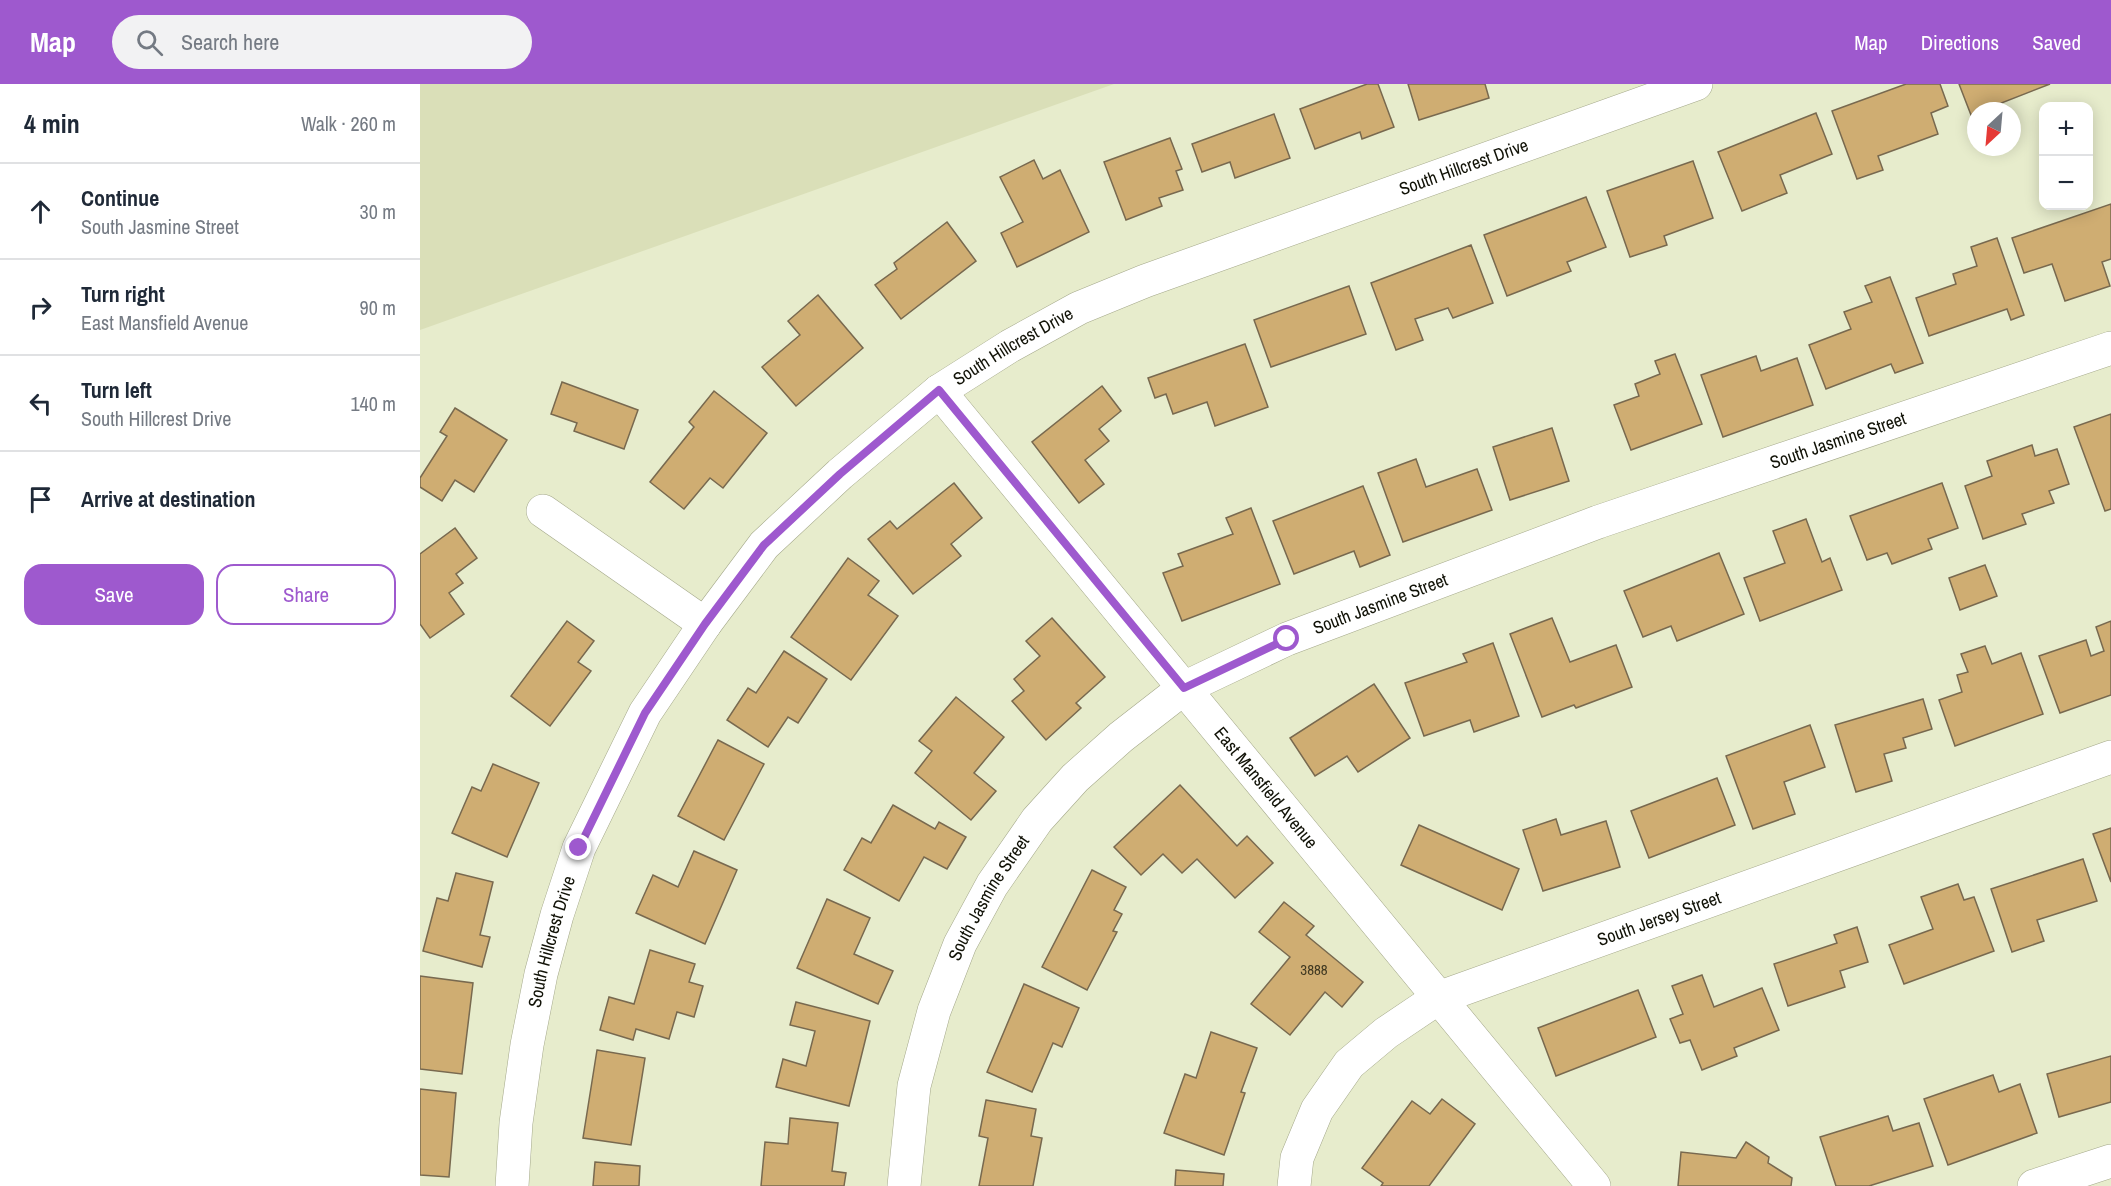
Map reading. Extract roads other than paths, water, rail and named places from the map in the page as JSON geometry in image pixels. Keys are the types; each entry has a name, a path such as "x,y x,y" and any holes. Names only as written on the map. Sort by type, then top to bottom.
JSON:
{"street":[{"name":"South Hillcrest Drive","path":"512,1186 516,1124 527,1045 557,915 579,848 645,713 705,624 764,545 840,474 939,390 1010,346 1079,308 1145,281 1696,84"},
{"name":"South Jasmine Street","path":"904,1186 914,1086 934,1011 960,944 992,885 1037,820 1075,778 1121,737 1184,688 1287,639 1598,522 2111,348"},
{"name":"East Mansfield Avenue","path":"939,390 1594,1186"},
{"path":"543,511 705,624"},
{"name":"South Jersey Street","path":"1294,1186 1297,1158 1317,1110 1349,1064 1386,1033 1438,998 2111,757"},
{"path":"2034,1186 2111,1161"}]}
